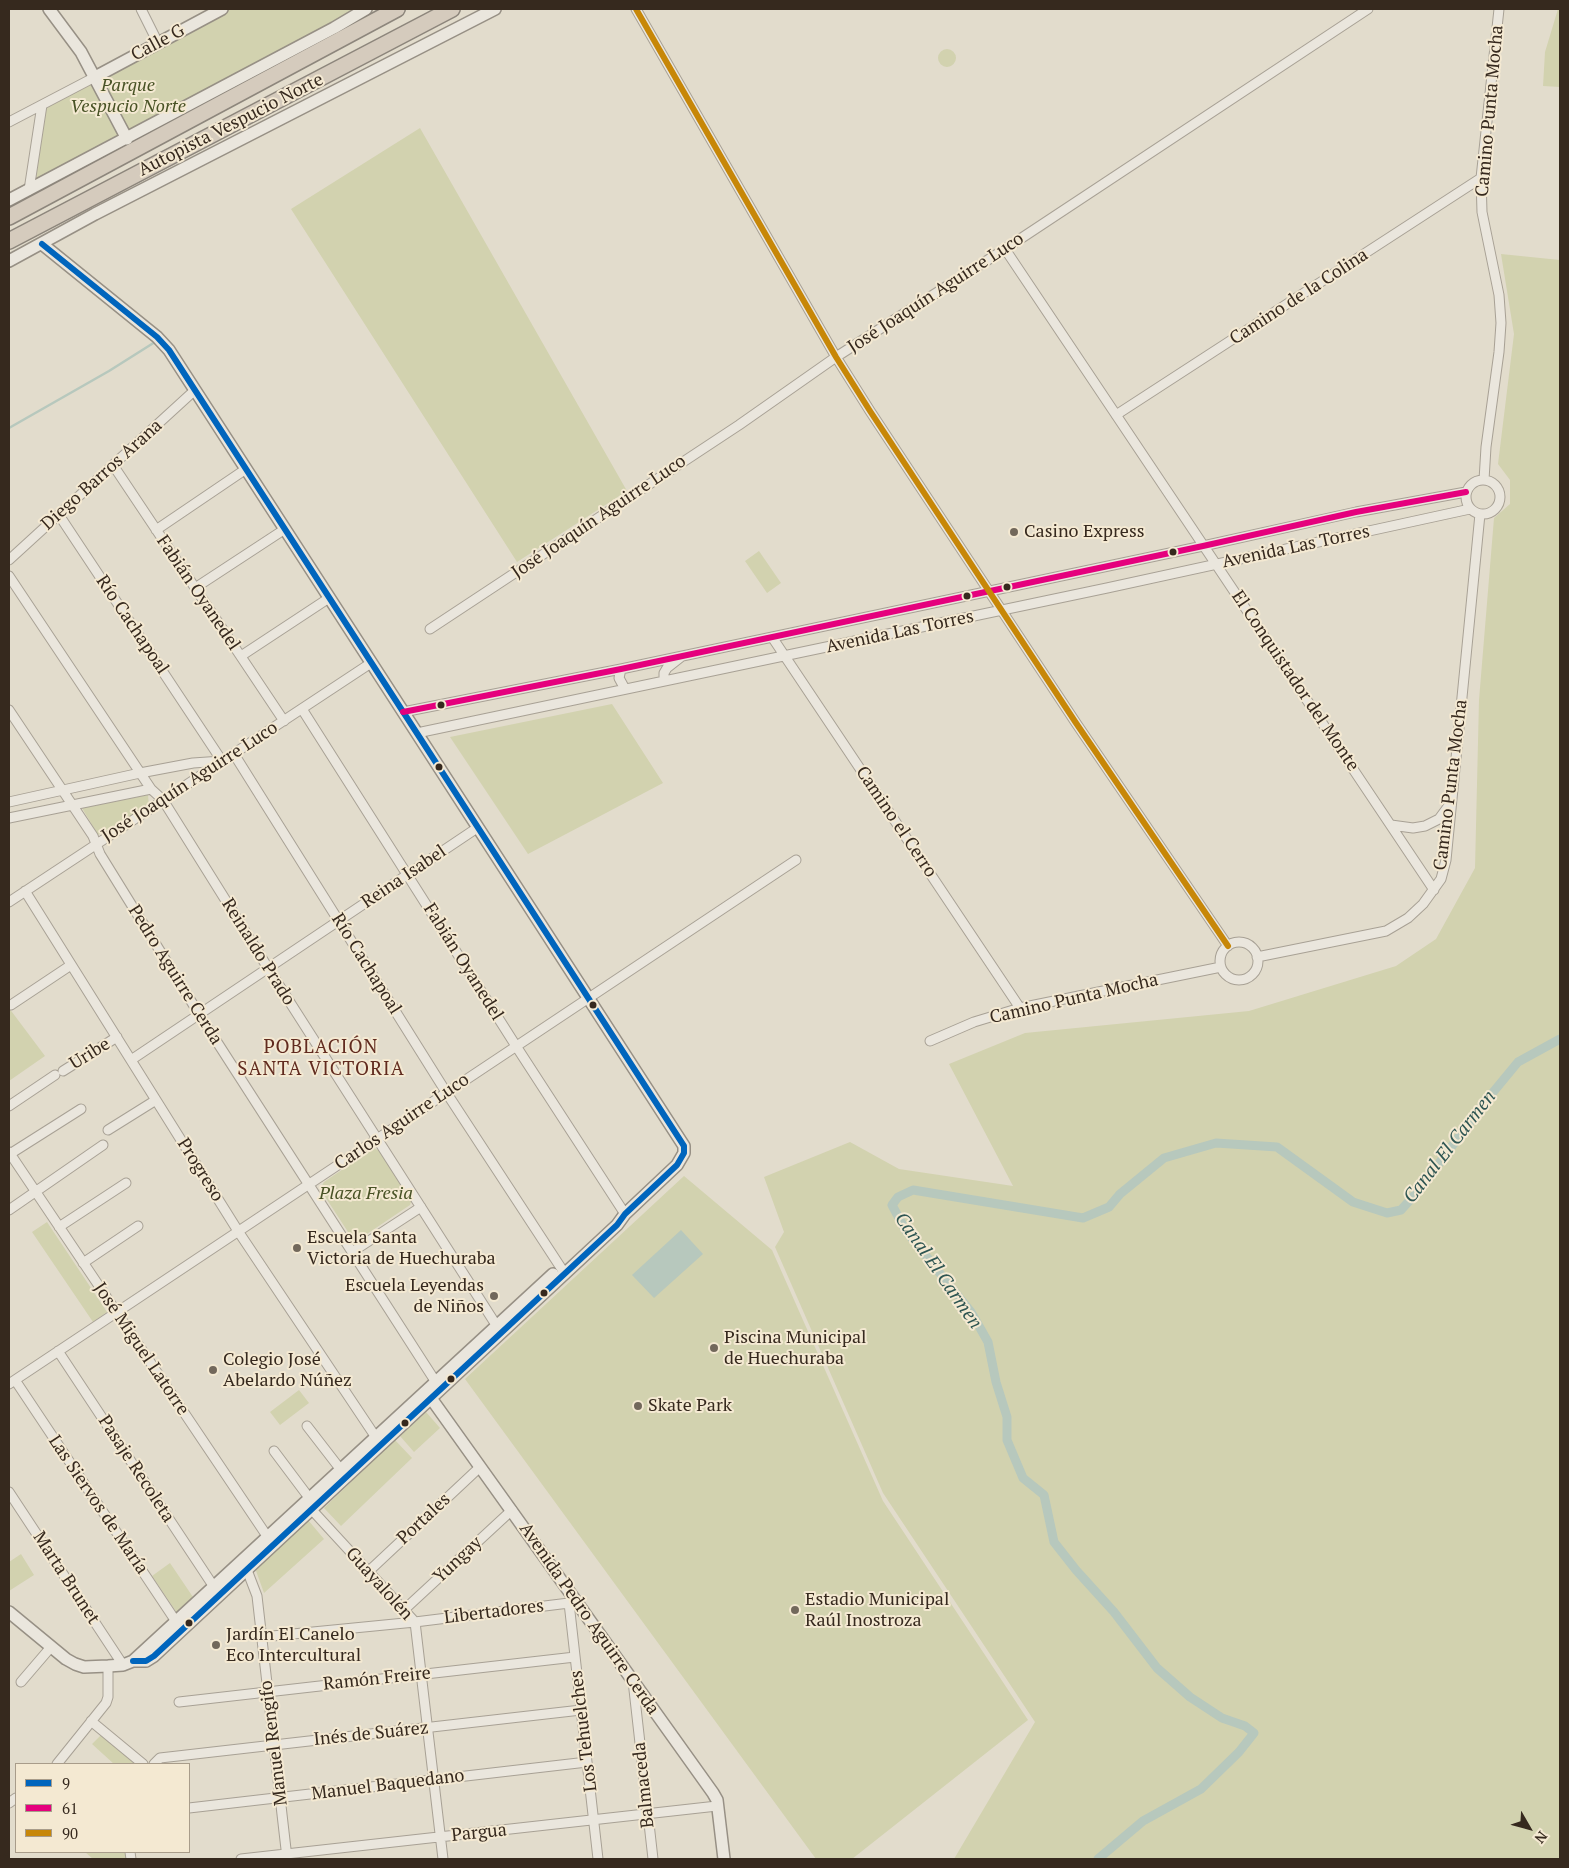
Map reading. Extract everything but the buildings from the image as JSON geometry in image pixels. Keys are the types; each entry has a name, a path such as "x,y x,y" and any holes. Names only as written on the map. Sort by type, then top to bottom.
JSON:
{"highway":[{"name":"Autopista Vespucio Norte","path":"9,217 397,9"},
{"name":"Autopista Vespucio Norte","path":"9,241 452,9"},
{"path":"425,24 462,9"}],"street":[{"path":"49,9 70,36 95,77 127,139"},
{"path":"141,9 158,43"},
{"name":"Calle G","path":"9,122 158,43 206,13 222,9"},
{"path":"9,200 127,139 366,9"},
{"path":"9,261 95,214 495,9"},
{"path":"636,9 836,357 870,411 1076,723 1228,946"},
{"name":"José Joaquín Aguirre Luco","path":"430,629 732,429 836,357 1004,249 1368,9"},
{"name":"Camino Punta Mocha","path":"1484,480 1486,447 1501,323 1499,296 1482,212 1481,178 1491,74 1500,9"},
{"path":"29,190 42,105"},
{"name":"Camino de la Colina","path":"1116,415 1481,178"},
{"path":"42,244 161,340 169,350 684,1146 684,1153 677,1166 625,1214 617,1225 562,1271 271,1541 214,1586 179,1626"},
{"name":"El Conquistador del Monte","path":"1004,249 1434,890"},
{"name":"Diego Barros Arana","path":"9,560 195,390"},
{"name":"Fabián Oyanedel","path":"113,465 284,721"},
{"path":"156,530 246,469"},
{"path":"1484,480 1497,487 1500,496 1494,510 1490,513 1480,514 1470,509 1466,501 1466,492 1475,481 1484,480"},
{"name":"Avenida Las Torres","path":"403,712 621,669 1356,512 1466,492"},
{"name":"Avenida Las Torres","path":"417,733 1217,565 1470,509"},
{"name":"Río Cachapoal","path":"58,514 222,761"},
{"name":"Camino Punta Mocha","path":"1257,957 1386,931 1408,918 1423,904 1434,890 1445,870 1480,514"},
{"path":"195,588 285,529"},
{"name":"Reinaldo Prado","path":"9,576 140,773 151,789 163,800 499,1329"},
{"path":"241,656 329,598"},
{"name":"Camino el Cerro","path":"772,637 1020,1008"},
{"path":"664,680 664,673 667,668 686,654"},
{"name":"José Joaquín Aguirre Luco","path":"9,902 371,663"},
{"path":"621,669 619,678 626,689"},
{"name":"Fabián Oyanedel","path":"302,709 625,1214"},
{"name":"Pedro Aguirre Cerda","path":"10,714 94,836 100,854 199,1014 438,1386"},
{"name":"Río Cachapoal","path":"234,754 446,1092 562,1271"},
{"path":"9,802 140,773 193,763 222,761"},
{"path":"9,818 151,789"},
{"path":"1391,825 1412,828 1425,826 1439,820 1451,804"},
{"name":"Reina Isabel","path":"131,1060 477,828"},
{"name":"Carlos Aguirre Luco","path":"12,1382 796,860"},
{"name":"Progreso","path":"25,891 238,1231 378,1442"},
{"path":"1239,942 1245,943 1255,951 1257,957 1257,963 1252,974 1240,980 1228,977 1221,967 1221,955 1228,946 1239,942"},
{"path":"11,1005 71,965"},
{"name":"Camino Punta Mocha","path":"930,1041 974,1022 1020,1008 1221,967"},
{"name":"Uribe","path":"9,1106 117,1037"},
{"path":"108,1130 156,1100"},
{"path":"9,1153 81,1109"},
{"path":"9,1210 103,1146"},
{"name":"José Miguel Latorre","path":"9,1153 271,1541"},
{"path":"59,1227 126,1182"},
{"path":"352,1252 421,1207"},
{"path":"83,1263 138,1226"},
{"name":"Pasaje Recoleta","path":"58,1351 214,1586"},
{"name":"Las Siervos de María","path":"12,1382 179,1626"},
{"name":"Avenida Pedro Aguirre Cerda","path":"428,1395 512,1510 572,1601 633,1680 713,1793 718,1806 724,1859"},
{"path":"307,1426 341,1470"},
{"path":"311,1504 341,1470 378,1442"},
{"name":"Guayalolén","path":"274,1451 311,1504 415,1622 443,1859"},
{"name":"Portales","path":"368,1570 480,1467"},
{"name":"Marta Brunet","path":"9,1492 128,1663"},
{"name":"Yungay","path":"405,1609 512,1510"},
{"path":"9,1612 75,1664 108,1666 128,1663 179,1626 247,1570 271,1541"},
{"name":"Manuel Rengifo","path":"247,1570 257,1593 287,1857"},
{"name":"Libertadores","path":"262,1637 415,1622 572,1601"},
{"name":"Los Tehuelches","path":"572,1601 575,1657 598,1859"},
{"path":"22,1682 51,1647"},
{"name":"Ramón Freire","path":"179,1702 575,1657"},
{"path":"57,1763 107,1701 108,1666"},
{"name":"Balmaceda","path":"633,1680 653,1859"},
{"name":"Inés de Suárez","path":"157,1761 274,1745 582,1710"},
{"path":"91,1721 142,1763"},
{"name":"Manuel Baquedano","path":"190,1808 587,1762"},
{"name":"Pargua","path":"241,1859 287,1857 440,1837 718,1806"}],"green space":[{"name":"Parque Vespucio Norte","path":"230,9 355,9 333,23 36,179 44,107"},
{"path":"1558,9 1560,9 1560,87 1543,86 1545,52"},
{"path":"947,49 955,54 956,58 951,66 947,67 939,62 938,58 943,50"},
{"path":"420,128 627,491 517,562 291,209"},
{"path":"1501,254 1560,260 1560,1859 954,1859 1035,1722 883,1493 775,1247 784,1232 764,1177 850,1142 899,1169 1013,1186 949,1064 1025,1033 1249,1011 1396,966 1436,939 1475,868 1479,700 1494,518 1510,504 1510,480 1498,464 1514,334"},
{"path":"759,551 781,583 767,593 745,561"},
{"path":"612,704 663,783 528,854 450,737"},
{"path":"148,795 149,806 98,835 82,808"},
{"path":"9,1008 45,1056 9,1081"},
{"name":"Plaza Fresia","path":"374,1148 380,1151 412,1199 410,1205 358,1240 352,1238 320,1189 324,1182"},
{"name":"Estadio Municipal Raúl Inostroza","path":"684,1176 772,1250 883,1501 1028,1720 852,1859 816,1859 465,1379"},
{"path":"47,1222 107,1312 93,1322 32,1232"},
{"path":"299,1390 309,1403 280,1425 270,1412"},
{"path":"426,1412 440,1428 414,1452 400,1436"},
{"path":"395,1440 412,1458 341,1526 324,1508"},
{"path":"308,1520 324,1539 264,1593 255,1568"},
{"path":"21,1554 34,1575 9,1591 9,1562"},
{"path":"170,1563 195,1600 177,1613 152,1576"},
{"path":"102,1734 137,1763 113,1763 92,1744"},
{"path":"86,1853 125,1853 126,1859 93,1859"}],"shaded area":[{"path":"681,1230 703,1254 654,1298 632,1275"}],"waterway":[{"path":"9,428 109,371 155,342"},
{"name":"Canal El Carmen","path":"1098,1859 1143,1821 1201,1789 1239,1752 1254,1733 1245,1726 1222,1718 1190,1697 1157,1668 1114,1612 1076,1570 1054,1542 1044,1495 1023,1478 1007,1440 1007,1417 996,1382 988,1342 971,1312 906,1231 892,1205 898,1197 913,1190 1083,1218 1109,1207 1120,1194 1164,1158 1216,1143 1277,1147 1353,1202 1387,1213 1401,1210 1419,1190 1485,1102 1518,1062 1560,1039"}],"transit line":[{"name":"90","path":"636,9 836,357 870,411 1076,723 1228,946"},
{"name":"9","path":"42,244 157,337 169,350 684,1146 684,1153 677,1165 625,1214 617,1225 154,1656 146,1661 133,1661"},
{"name":"61","path":"403,712 621,669 1356,512 1466,492"}],"place":[{"name":"Casino Express","path":"1014,532"},
{"name":"Escuela Santa Victoria de Huechuraba","path":"297,1248"},
{"name":"Escuela Leyendas de Niños","path":"494,1296"},
{"name":"Piscina Municipal de Huechuraba","path":"714,1348"},
{"name":"Colegio José Abelardo Núñez","path":"213,1370"},
{"name":"Skate Park","path":"638,1406"},
{"name":"Estadio Municipal Raúl Inostroza","path":"795,1610"},
{"name":"Jardín El Canelo Eco Intercultural","path":"216,1645"}],"district":[{"name":"POBLACIÓN SANTA VICTORIA","path":"321,1059"}]}
